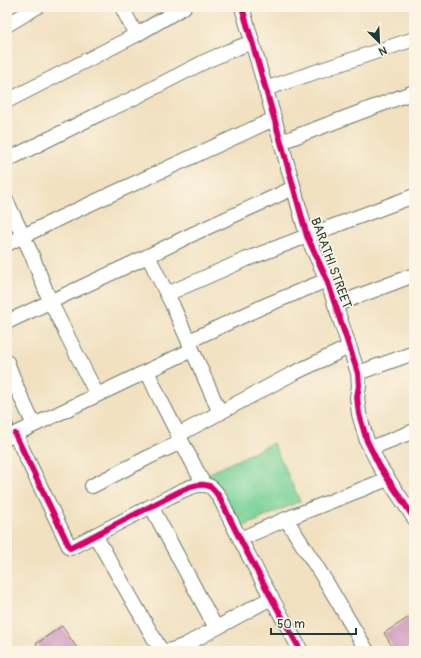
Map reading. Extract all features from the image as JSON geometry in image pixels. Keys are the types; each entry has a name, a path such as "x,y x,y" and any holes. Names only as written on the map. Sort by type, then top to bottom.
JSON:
{"street":[{"path":"7,25 37,7"},
{"path":"122,7 136,35"},
{"path":"7,101 136,35 184,7"},
{"name":"BARATHI STREET","path":"245,8 252,42 265,90 307,236 327,280 358,373 359,386 357,397 359,414 367,441 388,479 413,514"},
{"path":"265,90 414,39"},
{"path":"7,160 206,61 252,42"},
{"path":"281,142 414,92"},
{"path":"7,244 274,119"},
{"path":"7,322 293,188"},
{"path":"167,294 247,259 414,196"},
{"path":"7,202 50,301 96,395"},
{"path":"148,256 191,346 220,413"},
{"path":"335,305 414,275"},
{"path":"301,651 240,540 221,500 216,492 210,487 204,485 184,490 70,548 11,436 147,371 264,306 327,280"},
{"path":"92,486 180,439 220,413 349,346"},
{"path":"358,373 414,353"},
{"path":"7,362 34,425"},
{"path":"147,371 204,485"},
{"path":"371,448 414,431"},
{"path":"240,540 286,519 388,479"},
{"path":"151,506 216,628"},
{"path":"286,519 325,580 367,651"},
{"path":"95,535 159,647 163,651 170,651 178,648 271,598"}],"green space":[{"path":"273,443 300,501 240,528 208,474"}],"building":[{"path":"7,412 15,428 7,431"},
{"path":"414,614 414,645 404,651 395,651 384,633"},
{"path":"62,626 79,651 41,651 36,644"}],"cycle path":[{"path":"242,7 307,236 327,280 358,373 359,386 357,397 359,414 367,441 380,467 414,518"},
{"path":"15,434 70,548 183,490 200,485 213,488 301,651"}]}
